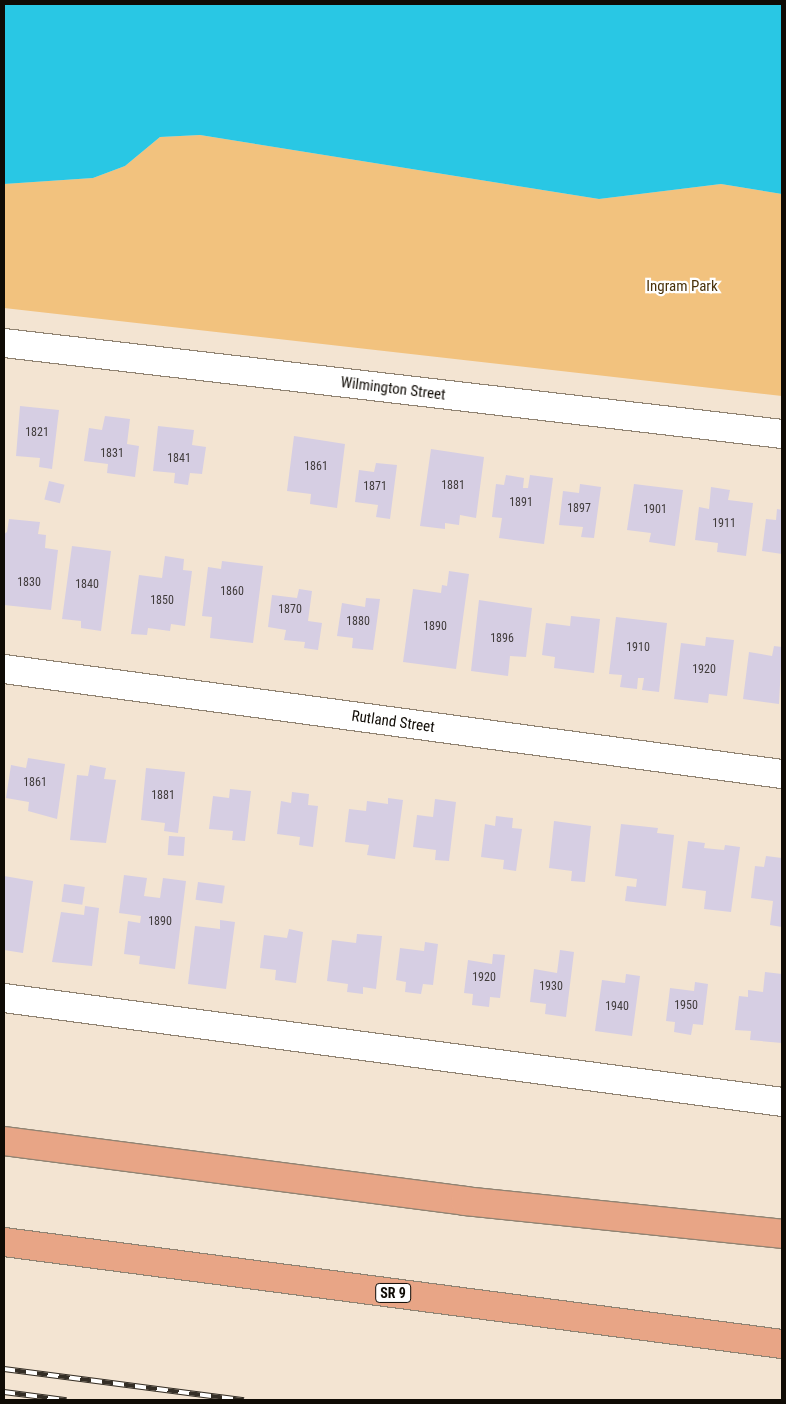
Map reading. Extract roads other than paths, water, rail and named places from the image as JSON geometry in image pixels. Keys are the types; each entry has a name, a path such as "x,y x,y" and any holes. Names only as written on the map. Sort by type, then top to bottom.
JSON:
{"main road":[{"path":"4,1141 465,1201 782,1234"},
{"name":"SR 9","path":"4,1242 782,1344"}],"street":[{"name":"Wilmington Street","path":"4,343 782,434"},
{"name":"Rutland Street","path":"4,669 782,774"},
{"path":"4,998 782,1102"}],"water":[{"path":"4,4 782,4 782,194 721,184 599,199 200,135 160,137 125,166 93,178 4,184"}],"railway":[{"path":"4,1369 244,1400"},
{"path":"4,1392 66,1400"}],"park label":[{"name":"Ingram Park","path":"682,287"}]}
